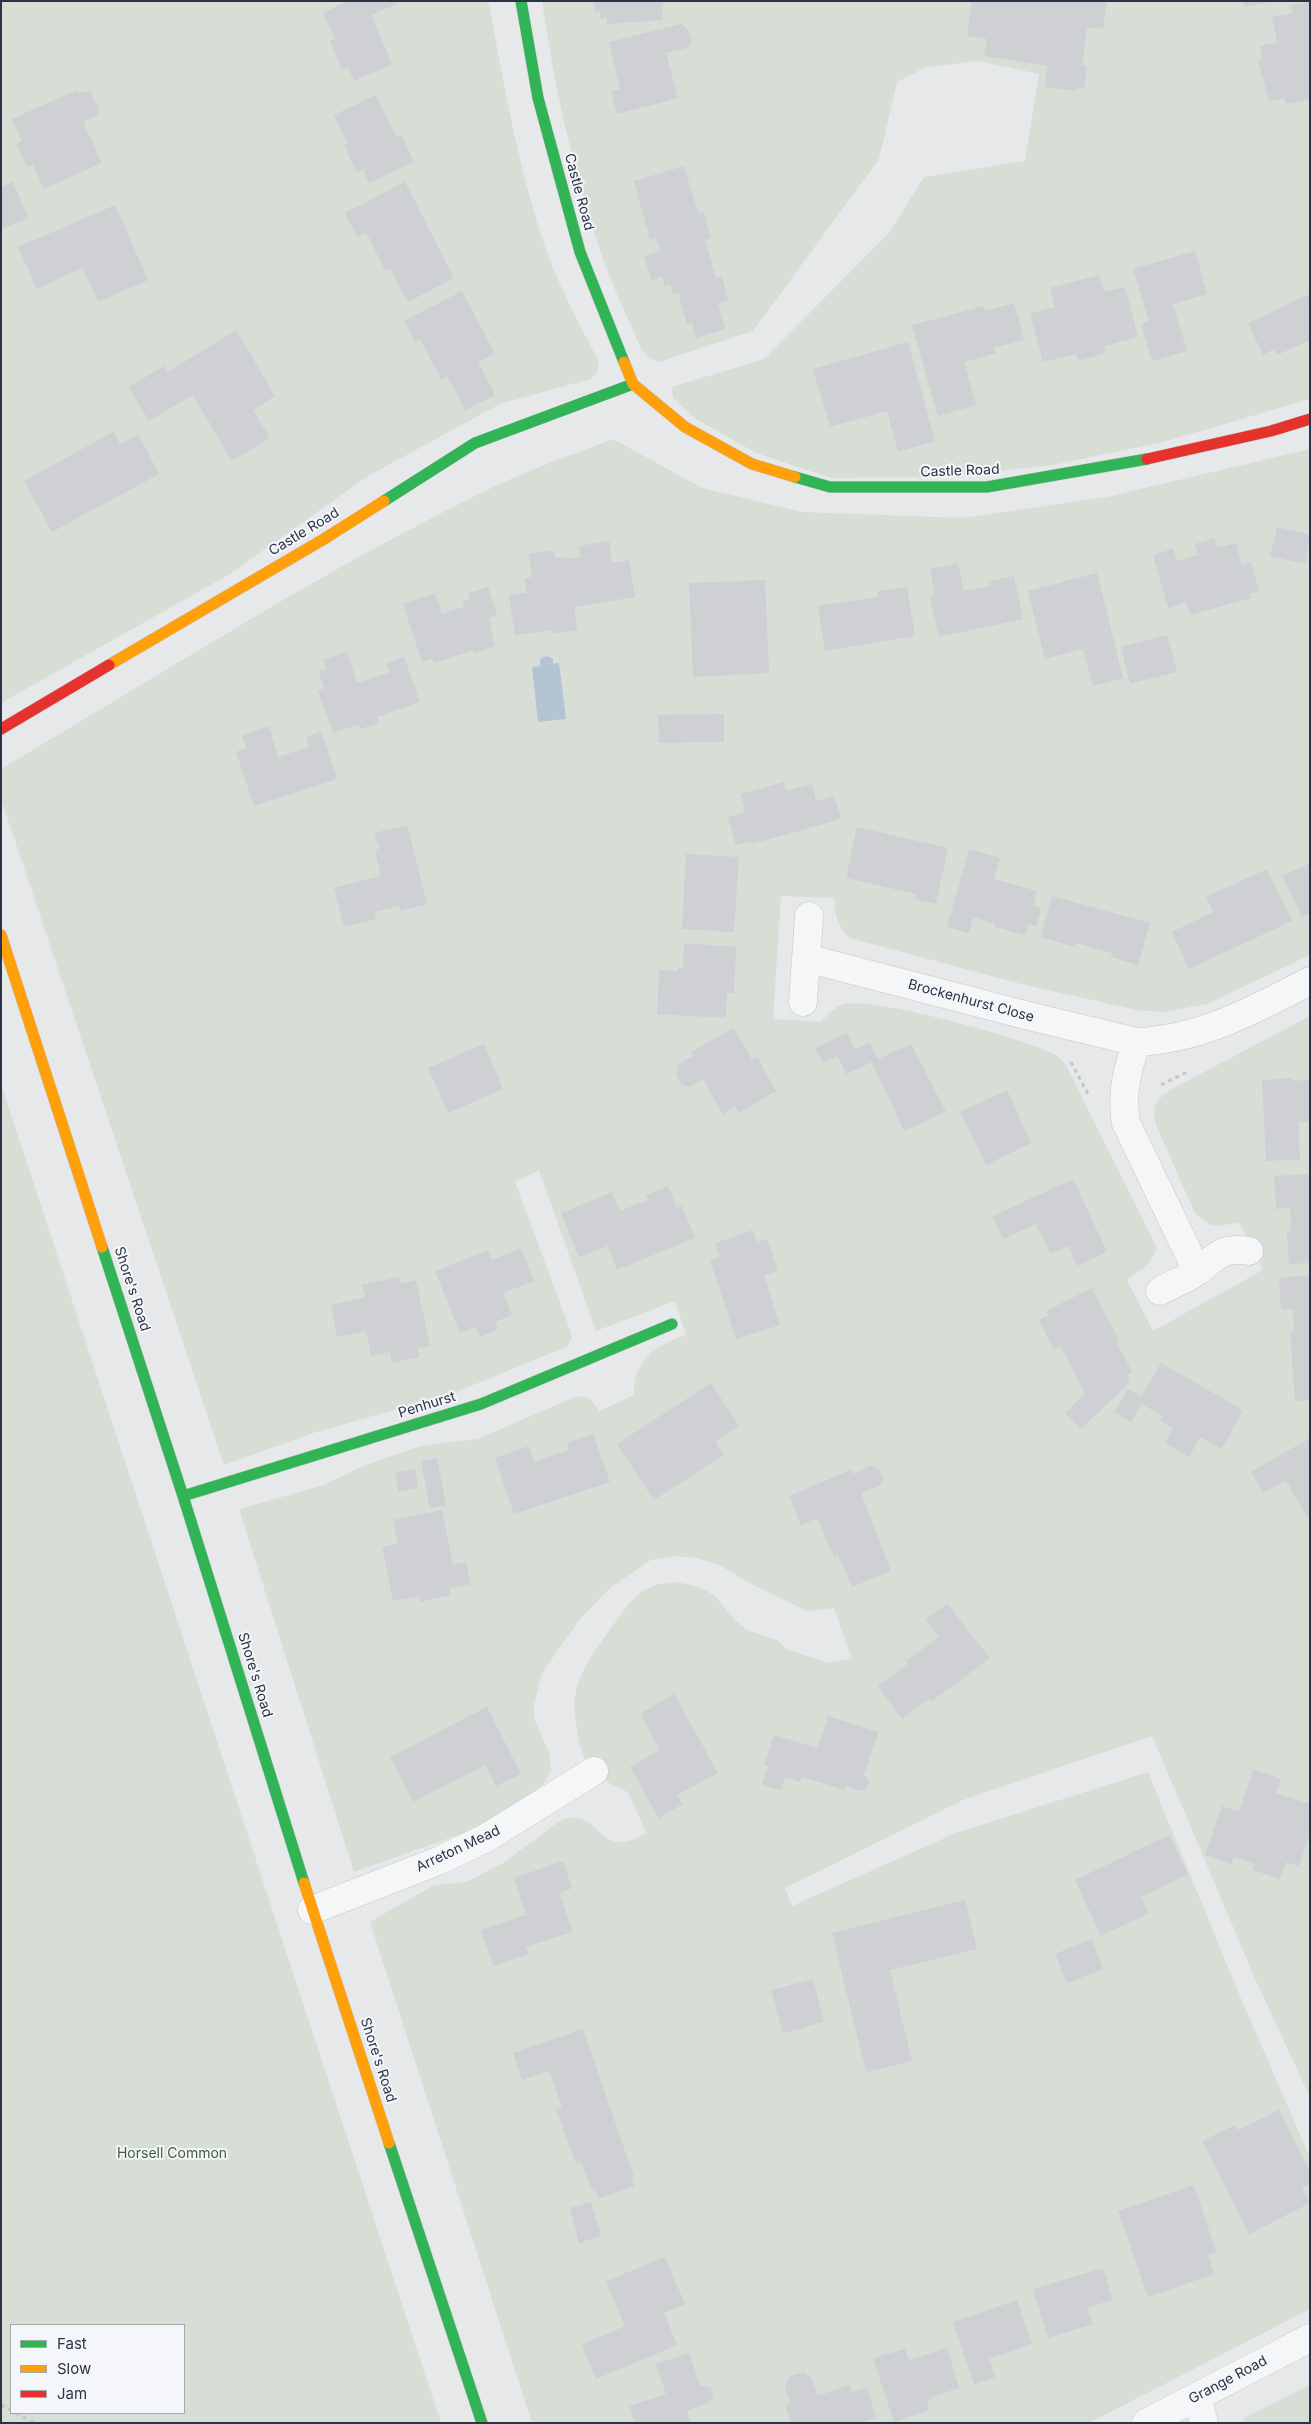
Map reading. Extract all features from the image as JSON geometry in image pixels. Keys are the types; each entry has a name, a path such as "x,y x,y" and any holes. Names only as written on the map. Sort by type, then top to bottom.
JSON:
{"street":[{"name":"Castle Road","path":"521,1 538,98 580,252 633,384 685,427 752,464 830,488 987,487 1127,464 1271,431 1310,419"},
{"name":"Castle Road","path":"1,729 324,539 475,443 633,384"},
{"path":"803,1002 809,916"},
{"name":"Shore's Road","path":"1,935 183,1496 312,1910 482,2423"},
{"name":"Brockenhurst Close","path":"806,958 1137,1042 1161,1041 1237,1019 1310,981"},
{"path":"1137,1042 1128,1069 1124,1091 1123,1108 1126,1123 1197,1271"},
{"path":"1160,1291 1197,1271 1215,1256 1232,1248 1249,1251"},
{"name":"Penhurst","path":"183,1496 481,1404 672,1324"},
{"name":"Arreton Mead","path":"312,1910 438,1861 486,1838 594,1771"},
{"name":"Grange Road","path":"1146,2423 1310,2338"},
{"path":"1197,2397 1204,2423"}],"path":[{"path":"1155,1088 1191,1070"},
{"path":"18,2414 35,2423"}],"green space":[{"path":"1,1 488,1 512,122 534,212 555,272 599,362 596,375 590,379 500,404 368,476 230,574 1,703"},
{"path":"542,1 1310,1 1310,399 1163,442 1053,465 945,477 831,478 756,453 696,419 673,398 672,387 764,359 889,233 924,177 1025,161 1039,74 979,61 926,67 897,82 879,159 753,331 659,362 651,359 641,349 608,273 589,217 565,126"},
{"path":"613,439 702,488 802,512 963,518 1107,497 1310,449 1310,955 1207,1004 1163,1012 1137,1010 1021,984 850,938 842,929 838,920 834,898 781,896 773,1019 821,1022 841,1005 861,1003 916,1012 981,1029 1035,1046 1052,1053 1063,1062 1157,1248 1149,1263 1127,1280 1153,1331 1263,1270 1239,1222 1225,1225 1209,1224 1194,1211 1157,1127 1155,1119 1156,1103 1174,1088 1310,1016 1310,2097 1257,1983 1152,1736 963,1800 785,1888 792,1906 956,1833 1148,1772 1239,1994 1310,2158 1310,2309 1089,2423 532,2423 370,1922 434,1885 467,1882 503,1863 561,1820 574,1818 585,1820 608,1839 618,1842 630,1841 646,1833 628,1792 606,1781 586,1761 579,1741 575,1716 576,1692 583,1671 603,1639 632,1600 643,1591 658,1584 677,1582 699,1587 714,1595 735,1620 747,1630 777,1640 786,1649 828,1663 852,1659 834,1608 807,1611 751,1584 721,1566 698,1558 673,1556 651,1560 610,1588 579,1620 542,1673 534,1705 534,1718 549,1752 551,1771 545,1782 527,1799 483,1826 354,1872 239,1509 324,1485 363,1466 420,1446 478,1439 572,1398 588,1398 599,1411 634,1395 637,1372 648,1356 665,1344 686,1335 675,1301 596,1331 539,1170 515,1182 569,1327 572,1337 568,1346 454,1393 313,1433 224,1465 1,799 1,769 312,583 439,514 504,482"},
{"name":"Horsell Common","path":"1,1084 441,2423 1,2423"},
{"path":"1310,2385 1310,2423 1244,2423 1244,2418"}],"water":[{"path":"547,656 553,659 553,664 559,663 566,719 538,722 532,667 540,666 540,659"}],"building":[{"path":"348,1 396,1 397,4 371,15 392,64 354,81 348,67 342,70 330,41 335,39 323,13"},
{"path":"594,1 662,1 663,20 607,24 607,18 600,19 600,12 595,13"},
{"path":"972,1 1107,1 1103,29 1087,27 1082,64 1087,67 1084,88 1077,87 1076,91 1045,87 1047,66 984,56 987,39 967,36"},
{"path":"1243,1 1270,1 1270,2 1244,7"},
{"path":"1310,1 1310,99 1286,104 1284,98 1269,101 1258,60 1262,60 1260,46 1277,43 1272,17 1292,13 1291,5"},
{"path":"681,24 689,31 692,41 687,48 666,53 678,98 617,114 611,91 620,89 609,42"},
{"path":"77,90 78,93 90,91 99,109 97,115 83,122 102,163 44,189 33,165 27,167 16,144 22,141 12,119"},
{"path":"376,95 396,137 401,135 414,162 369,183 363,169 357,173 344,145 348,143 334,115"},
{"path":"684,166 698,213 704,212 711,238 705,240 716,278 722,276 728,300 718,303 725,329 696,338 692,323 687,324 678,293 673,295 670,284 665,286 662,277 651,280 644,256 660,251 656,238 650,240 634,181"},
{"path":"13,182 28,218 1,229 1,187"},
{"path":"405,182 454,278 408,302 390,268 385,270 366,232 357,237 345,213"},
{"path":"115,205 148,280 98,302 82,268 37,289 18,247"},
{"path":"1195,251 1207,294 1173,304 1187,351 1152,361 1141,324 1149,321 1133,269"},
{"path":"1099,275 1104,292 1125,287 1138,337 1104,346 1106,353 1078,361 1076,354 1043,362 1030,314 1055,307 1050,288"},
{"path":"462,291 495,354 478,362 495,395 465,410 447,376 441,379 420,339 415,342 404,321"},
{"path":"1310,294 1310,340 1277,355 1274,349 1263,355 1248,323"},
{"path":"1014,303 1024,340 994,348 996,353 964,362 976,405 938,416 912,325 984,306 985,311"},
{"path":"236,330 275,396 253,410 270,438 232,461 193,395 149,421 129,387 164,366 168,372"},
{"path":"908,342 935,441 898,452 887,411 830,427 813,369"},
{"path":"113,432 120,444 138,434 159,474 52,532 24,481"},
{"path":"1277,527 1310,535 1305,564 1270,556"},
{"path":"1214,538 1217,548 1236,543 1242,565 1251,562 1259,591 1250,593 1251,598 1190,615 1186,602 1168,608 1153,555 1173,549 1177,561 1198,555 1195,544"},
{"path":"609,541 612,563 629,560 635,597 574,607 578,630 552,634 551,630 515,635 509,595 527,593 524,578 532,577 529,554 553,550 555,558 581,557 579,546"},
{"path":"958,563 964,591 990,586 988,581 1014,576 1023,619 939,637 930,597 935,596 930,569"},
{"path":"1097,573 1123,678 1093,686 1083,649 1045,659 1028,591"},
{"path":"765,580 769,673 693,677 689,583"},
{"path":"488,587 497,615 489,618 495,646 475,653 474,650 434,663 433,659 422,662 403,604 435,593 442,614 464,607 462,601 470,599 468,593"},
{"path":"907,587 915,636 825,651 818,606 878,597 878,591"},
{"path":"1167,635 1177,672 1130,684 1121,647"},
{"path":"347,652 357,683 390,672 386,663 404,657 420,702 377,717 379,723 360,729 359,724 333,733 318,691 324,688 319,672 326,669 323,660"},
{"path":"724,714 724,742 659,743 658,715"},
{"path":"269,726 278,757 309,747 306,737 321,731 337,779 254,806 236,752 246,748 242,735"},
{"path":"784,782 786,791 812,784 816,801 834,796 841,819 752,844 752,841 736,845 728,817 745,812 741,794"},
{"path":"407,825 427,904 400,911 399,906 374,912 376,919 344,927 334,888 381,876 375,850 379,849 374,833"},
{"path":"857,827 948,848 936,904 915,899 916,894 846,878"},
{"path":"969,849 1000,858 994,879 1037,891 1033,906 1041,908 1036,926 1028,924 1025,935 995,927 995,924 973,917 969,933 947,927"},
{"path":"686,854 739,857 734,932 682,929"},
{"path":"1310,863 1310,913 1302,917 1282,876"},
{"path":"1267,869 1292,921 1189,969 1172,932 1213,912 1206,897"},
{"path":"1052,896 1150,923 1138,965 1111,957 1112,953 1076,943 1075,947 1041,937"},
{"path":"684,943 736,947 734,993 727,993 726,1018 657,1014 659,970 678,971 678,968 683,968"},
{"path":"734,1028 752,1060 757,1057 776,1091 739,1113 735,1107 723,1114 703,1079 689,1087 681,1084 676,1075 679,1064 693,1056 691,1052"},
{"path":"847,1033 855,1050 870,1043 878,1059 911,1044 946,1112 904,1131 872,1062 846,1074 838,1056 823,1063 815,1048"},
{"path":"484,1044 503,1089 448,1113 428,1068"},
{"path":"1292,1078 1292,1081 1310,1080 1310,1122 1298,1122 1300,1159 1266,1161 1262,1080"},
{"path":"1007,1090 1031,1143 986,1165 960,1112"},
{"path":"1310,1174 1310,1263 1289,1264 1287,1232 1291,1230 1290,1208 1276,1209 1274,1176"},
{"path":"1073,1179 1107,1252 1077,1266 1068,1246 1050,1254 1036,1224 1003,1239 993,1216"},
{"path":"668,1186 677,1208 682,1206 695,1238 617,1270 608,1246 579,1257 561,1213 612,1192 620,1211 648,1200 646,1195"},
{"path":"753,1230 757,1242 767,1239 778,1271 764,1275 780,1325 736,1339 710,1260 720,1257 715,1243"},
{"path":"521,1248 534,1281 503,1293 512,1315 495,1322 498,1329 480,1337 476,1327 460,1333 435,1271 488,1250 492,1260"},
{"path":"1310,1275 1310,1400 1295,1401 1290,1331 1294,1331 1293,1309 1281,1309 1279,1278"},
{"path":"399,1277 400,1284 416,1280 430,1346 418,1348 419,1357 392,1363 390,1352 371,1356 366,1331 337,1337 331,1305 365,1297 362,1285"},
{"path":"1092,1288 1119,1340 1116,1341 1132,1372 1127,1375 1130,1382 1081,1429 1065,1413 1085,1393 1061,1347 1054,1350 1039,1320 1048,1315 1046,1311"},
{"path":"1161,1363 1243,1410 1222,1449 1200,1437 1189,1457 1165,1443 1173,1428 1160,1420 1162,1416 1142,1404 1131,1422 1114,1412 1128,1389 1141,1397"},
{"path":"711,1383 739,1426 715,1442 724,1455 654,1500 617,1444"},
{"path":"593,1434 610,1482 514,1514 495,1458 529,1446 534,1462 569,1450 567,1443"},
{"path":"1310,1438 1310,1516 1307,1517 1286,1480 1263,1493 1251,1472"},
{"path":"437,1458 446,1505 430,1508 421,1461"},
{"path":"872,1465 879,1469 883,1480 880,1486 861,1493 891,1571 852,1587 838,1555 834,1557 817,1518 801,1525 789,1496 851,1470 853,1474"},
{"path":"415,1469 418,1488 399,1492 395,1473"},
{"path":"442,1510 453,1565 466,1562 471,1584 450,1588 451,1595 420,1602 419,1596 393,1601 382,1547 398,1543 393,1520"},
{"path":"947,1604 990,1658 932,1701 930,1698 902,1719 878,1686 908,1664 906,1661 939,1637 926,1619"},
{"path":"674,1694 718,1773 677,1795 683,1804 659,1818 630,1767 660,1750 640,1714"},
{"path":"487,1707 521,1774 496,1786 485,1765 413,1802 390,1757"},
{"path":"828,1716 878,1732 864,1776 867,1777 869,1783 866,1790 860,1791 846,1786 845,1790 802,1777 800,1782 785,1777 781,1790 762,1785 768,1766 764,1765 774,1735 818,1748"},
{"path":"1253,1769 1281,1779 1276,1793 1310,1804 1310,1833 1299,1866 1286,1862 1280,1879 1253,1870 1255,1864 1234,1857 1232,1864 1205,1855 1222,1806 1239,1812"},
{"path":"1169,1835 1188,1874 1141,1897 1149,1913 1101,1936 1075,1880"},
{"path":"563,1861 572,1888 560,1893 572,1932 526,1947 529,1954 493,1966 481,1930 526,1915 514,1878"},
{"path":"965,1900 977,1949 890,1970 912,2061 866,2072 832,1933"},
{"path":"1092,1939 1103,1969 1067,1983 1055,1954"},
{"path":"813,1979 824,2022 783,2033 771,1990"},
{"path":"583,2029 634,2177 632,2178 634,2186 598,2199 595,2190 592,2191 582,2163 576,2164 556,2109 562,2107 549,2071 522,2080 513,2053"},
{"path":"1279,2110 1310,2172 1310,2184 1302,2188 1310,2203 1249,2234 1202,2141 1235,2125 1238,2130"},
{"path":"1194,2185 1216,2252 1208,2255 1214,2274 1148,2297 1118,2211"},
{"path":"591,2202 601,2236 579,2243 570,2208"},
{"path":"665,2257 685,2304 664,2313 677,2345 596,2379 582,2345 625,2326 606,2281"},
{"path":"1103,2268 1113,2300 1087,2307 1093,2324 1048,2338 1033,2289"},
{"path":"1017,2300 1032,2344 989,2359 995,2377 974,2384 953,2322"},
{"path":"947,2348 959,2388 932,2397 927,2404 929,2410 894,2422 873,2358 905,2349 909,2360"},
{"path":"689,2353 700,2386 711,2387 713,2398 708,2403 687,2411 691,2423 635,2423 630,2406 666,2394 656,2364"},
{"path":"804,2372 812,2379 817,2396 850,2385 852,2392 867,2388 876,2418 863,2423 791,2423 785,2404 790,2403 785,2386 790,2376"}],"traffic: fast":[{"path":"521,1 538,98 580,252 624,362"},
{"path":"384,501 475,443 633,384"},
{"path":"795,477 830,487 987,487 1147,459"},
{"path":"102,1247 183,1496 304,1883"},
{"path":"183,1496 481,1404 672,1324"},
{"path":"389,2143 482,2423"}],"traffic: slow":[{"path":"624,362 633,384 685,427 752,464 795,477"},
{"path":"109,665 324,539 384,501"},
{"path":"1,935 102,1247"},
{"path":"304,1883 389,2143"}],"traffic: jam":[{"path":"1147,459 1271,431 1310,419"},
{"path":"1,729 109,665"}]}
